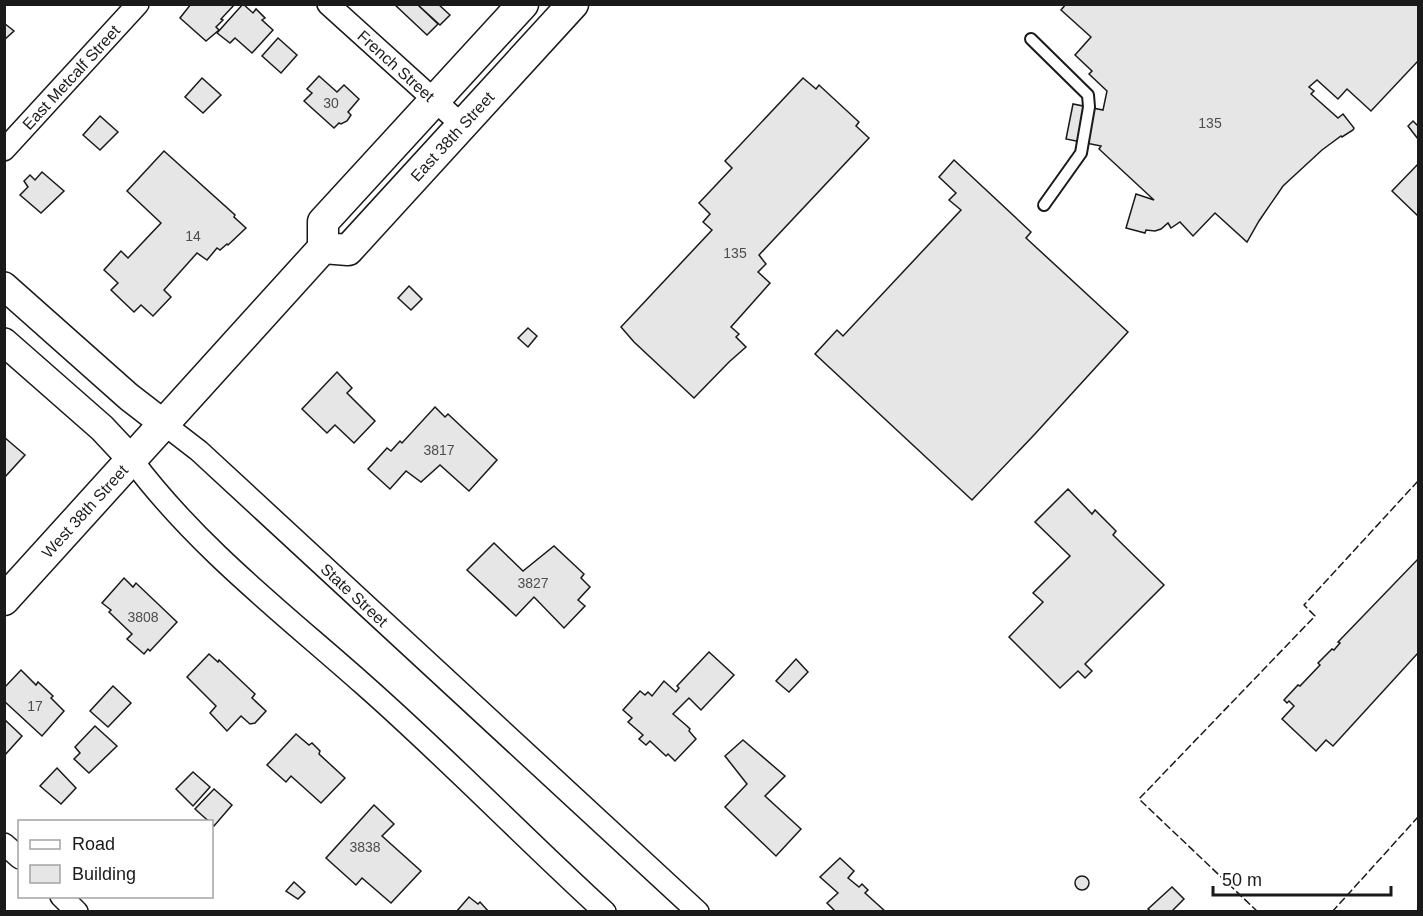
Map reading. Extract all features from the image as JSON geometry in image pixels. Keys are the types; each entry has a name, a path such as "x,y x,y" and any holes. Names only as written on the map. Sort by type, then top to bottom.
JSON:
{"main road":[{"path":"164,424 323,248 323,222 523,4"},
{"name":"East 38th Street","path":"323,248 348,250 573,4"},
{"name":"West 38th Street","path":"4,600 164,424"}],"street":[{"name":"East Metcalf Street","path":"4,150 138,4"},
{"name":"French Street","path":"328,4 463,126"},
{"name":"State Street","path":"4,286 129,397 199,451 698,912"},
{"path":"4,342 102,428 132,460 157,494 208,548 364,685 605,912"},
{"path":"4,844 18,856"},
{"path":"62,898 77,912"}],"lane":[{"path":"1031,39 1088,95 1082,153 1044,206"}],"building":[{"path":"191,4 235,4 216,27 219,30 206,41 180,18"},
{"path":"243,4 253,13 256,9 265,18 262,20 273,30 252,53 235,38 230,43 217,33"},
{"path":"394,4 417,4 438,24 427,35"},
{"path":"417,4 438,4 450,15 440,25"},
{"path":"1066,4 1418,4 1418,61 1371,111 1347,89 1338,99 1317,80 1309,87 1314,91 1311,94 1338,118 1343,114 1354,128 1322,150 1283,186 1247,242 1215,213 1193,236 1180,222 1171,228 1168,223 1161,229 1146,230 1145,233 1126,228 1136,194 1154,200 1099,149 1101,146 1066,139 1073,104 1103,110 1107,91 1089,74 1092,71 1075,55 1091,37 1061,10"},
{"path":"4,23 14,31 4,40"},
{"path":"278,38 297,55 281,73 262,56"},
{"path":"319,76 337,92 344,85 359,99 348,112 351,115 347,121 339,123 334,128 304,101 312,93 307,89"},
{"path":"202,78 221,95 203,113 185,97"},
{"path":"803,78 816,89 819,85 859,122 856,126 869,138 759,255 766,264 758,272 770,283 731,327 739,334 736,337 746,347 694,398 621,327 712,230 703,222 710,214 699,203 732,168 725,161"},
{"path":"100,116 118,132 100,150 83,135"},
{"path":"1413,121 1418,126 1418,139 1408,126"},
{"path":"164,151 235,215 234,217 246,228 228,245 220,250 217,248 207,260 197,253 164,290 171,297 153,316 141,305 134,312 111,290 118,283 104,270 121,251 128,258 161,223 127,191"},
{"path":"954,160 1031,232 1026,238 1128,332 972,500 815,354 837,330 843,336 961,210 949,200 956,193 939,177"},
{"path":"1418,164 1418,216 1392,191"},
{"path":"42,172 64,191 41,213 20,195 28,187 24,181 30,175 35,180"},
{"path":"409,286 422,299 411,310 398,298"},
{"path":"528,328 537,336 528,347 518,338"},
{"path":"337,372 352,388 347,393 375,421 354,443 335,425 327,433 302,409"},
{"path":"435,407 445,417 448,414 497,460 469,491 440,465 421,482 406,471 390,489 368,469 387,448 391,451 400,441 402,443"},
{"path":"4,437 25,455 4,478"},
{"path":"1068,489 1092,514 1095,510 1116,531 1113,535 1164,585 1085,664 1092,671 1085,678 1078,671 1060,688 1009,637 1043,602 1033,593 1070,556 1035,522"},
{"path":"494,543 523,571 554,546 584,574 581,578 590,587 578,600 585,606 564,628 534,597 516,616 467,570"},
{"path":"1418,559 1418,653 1333,746 1326,740 1316,751 1282,719 1294,706 1284,700 1320,665 1318,663 1332,649 1334,650 1340,643 1338,642"},
{"path":"124,578 133,587 136,583 177,622 150,651 148,649 144,654 127,639 132,634 102,603"},
{"path":"709,652 734,675 701,710 689,698 673,714 690,729 689,731 696,739 675,761 650,741 646,745 639,739 643,735 628,722 632,718 623,710 640,691 645,695 648,692 652,696 664,681 676,692 679,688 677,686"},
{"path":"209,654 218,662 219,660 255,694 252,698 266,711 255,723 250,724 241,716 227,731 210,713 216,706 187,677"},
{"path":"796,659 808,672 789,692 776,681"},
{"path":"21,670 36,685 38,682 53,696 51,698 64,711 42,736 4,701 4,688"},
{"path":"113,686 131,703 108,727 90,711"},
{"path":"4,719 22,736 4,756"},
{"path":"95,726 117,746 89,773 74,759 80,753 75,747"},
{"path":"296,734 309,745 312,743 320,751 319,754 345,778 321,803 291,776 286,782 267,765"},
{"path":"743,740 785,776 765,796 801,829 776,856 725,807 747,784 725,756"},
{"path":"57,768 76,788 61,804 40,786"},
{"path":"193,772 210,787 193,806 176,789"},
{"path":"214,789 232,805 214,826 213,820 207,820 195,809"},
{"path":"374,805 394,824 382,836 421,871 391,903 362,878 356,885 326,858"},
{"path":"840,858 854,871 848,878 859,887 862,884 868,890 865,893 886,912 836,912 827,903 838,893 820,877"},
{"path":"1082,876 1087,878 1089,883 1087,888 1082,890 1077,888 1075,883 1077,878"},
{"path":"294,882 305,892 298,899 286,891"},
{"path":"1172,887 1184,899 1171,912 1152,912 1148,909"},
{"path":"469,897 478,904 480,902 489,912 456,912"}],"fence":[{"path":"1258,912 1139,799 1315,616 1304,605 1418,481"},
{"path":"1332,912 1418,817"}]}
